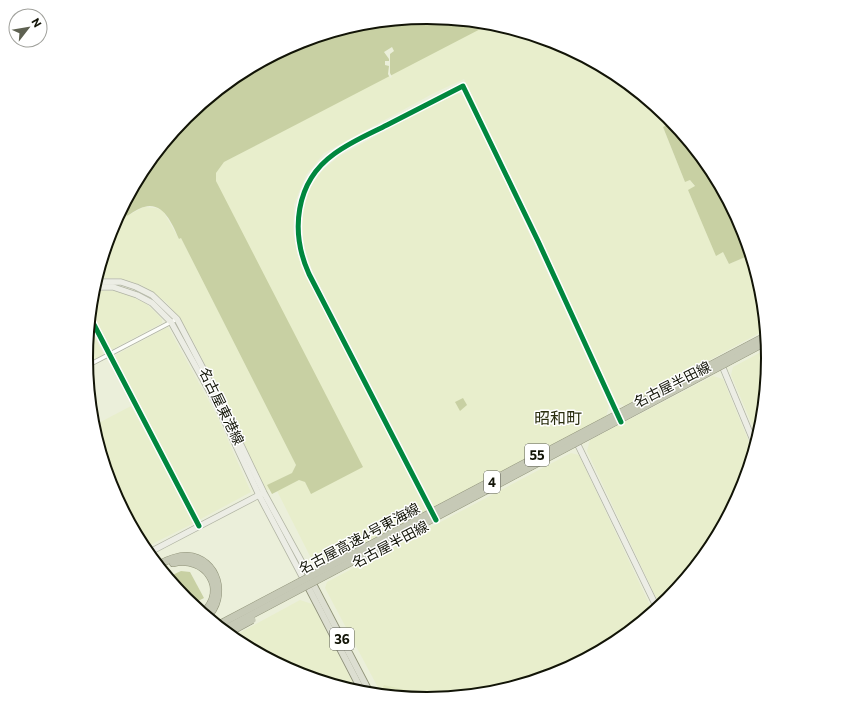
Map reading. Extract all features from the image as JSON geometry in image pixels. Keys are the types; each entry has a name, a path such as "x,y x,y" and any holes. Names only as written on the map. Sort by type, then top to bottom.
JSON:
{"highway":[{"name":"名古屋高速4号東海線","path":"223,622 260,605 760,338"},
{"name":"名古屋高速4号東海線","path":"229,627 313,584 760,346"},
{"path":"163,563 176,557 188,556 199,559 208,566 216,576 219,592 216,605 211,612"},
{"path":"166,566 173,563 185,562 197,564 206,571 212,582 214,593 210,605 207,609"},
{"path":"233,630 313,584"}],"main road":[{"name":"名古屋半田線","path":"223,622 760,338"},
{"name":"名古屋半田線","path":"313,584 723,368 760,347"},
{"name":"36","path":"307,578 313,584 367,687"},
{"name":"36","path":"313,584 360,685"}],"street":[{"path":"436,520 307,269 299,243 297,220 300,202 308,184 319,168 334,154 463,86 538,241 621,422"},
{"name":"名古屋東港線","path":"102,282 121,282 152,295 174,321 262,494 307,578"},
{"name":"名古屋東港線","path":"100,287 113,287 137,294 152,303 174,321"},
{"path":"93,363 174,321"},
{"path":"95,327 199,526"},
{"path":"723,368 752,437"},
{"path":"578,444 654,602"},
{"path":"154,550 262,494"}],"shaded area":[{"path":"427,24 481,28 224,162 216,173 216,181 363,467 311,494 305,482 299,480 272,494 267,485 292,473 296,465 181,238 179,239 167,216 157,208 151,206 144,207 127,216 125,213 127,210 149,172 191,122 241,80 279,58 299,49 341,35 362,30"},
{"path":"479,28 513,35 555,49 575,58 613,80 647,107 666,125 663,127 685,182 690,180 695,187 688,190 716,255 723,252 729,264 745,257 755,293 760,333 625,406 614,402 464,79 434,93 324,153 306,175 294,204 293,232 297,253 427,511 321,566 314,564 277,491 299,480 305,482 311,494 216,181 216,173 224,162"},
{"path":"455,92 466,97 609,406 606,417 434,507 312,270 304,246 301,223 304,204 312,184 322,171 338,157"},
{"path":"666,125 678,138 705,172 727,210 736,230 745,257 729,264 723,252 716,256 688,190 695,186 690,180 685,182 663,127"},
{"path":"144,207 156,208 163,211 179,239 181,238 296,465 292,473 268,485 270,489 265,491 236,427 237,426 193,341 176,314 166,302 141,285 118,278 103,278 118,230 126,213 127,216"},
{"path":"99,291 114,291 126,294 145,303 162,319 162,323 113,349 110,349 95,320"},
{"path":"168,327 217,416 251,492 197,521 112,357"},
{"path":"94,336 103,353 102,356 93,361"},
{"path":"761,352 758,402 754,428 731,375 733,367"},
{"path":"713,376 723,379 750,444 736,486 727,506 705,544 678,578 657,600 587,451 590,440"},
{"path":"463,398 467,405 460,411 455,402"},
{"path":"131,406 194,523 150,545 127,506 118,486 104,444 99,423"},
{"path":"571,453 579,455 650,606 613,636 575,658 555,667 513,681 492,686 449,691 405,691 378,688 325,588 327,582"},
{"path":"181,571 190,572 204,598 198,601 173,575"},
{"path":"300,600 312,604 353,684 299,667 279,658 238,634"},
{"path":"384,685 406,691 405,691 382,689"}],"pier":[{"path":"392,47 394,51 390,54 390,73 392,77 390,78 388,74 389,66 385,65 385,61 389,61 389,59 384,52"}],"cycle path":[{"path":"436,520 309,274 299,241 298,225 300,209 304,193 311,179 321,165 334,154 360,138 463,86 538,241 621,422"},
{"path":"95,326 199,526"}],"district":[{"name":"昭和町","path":"558,417"}]}
